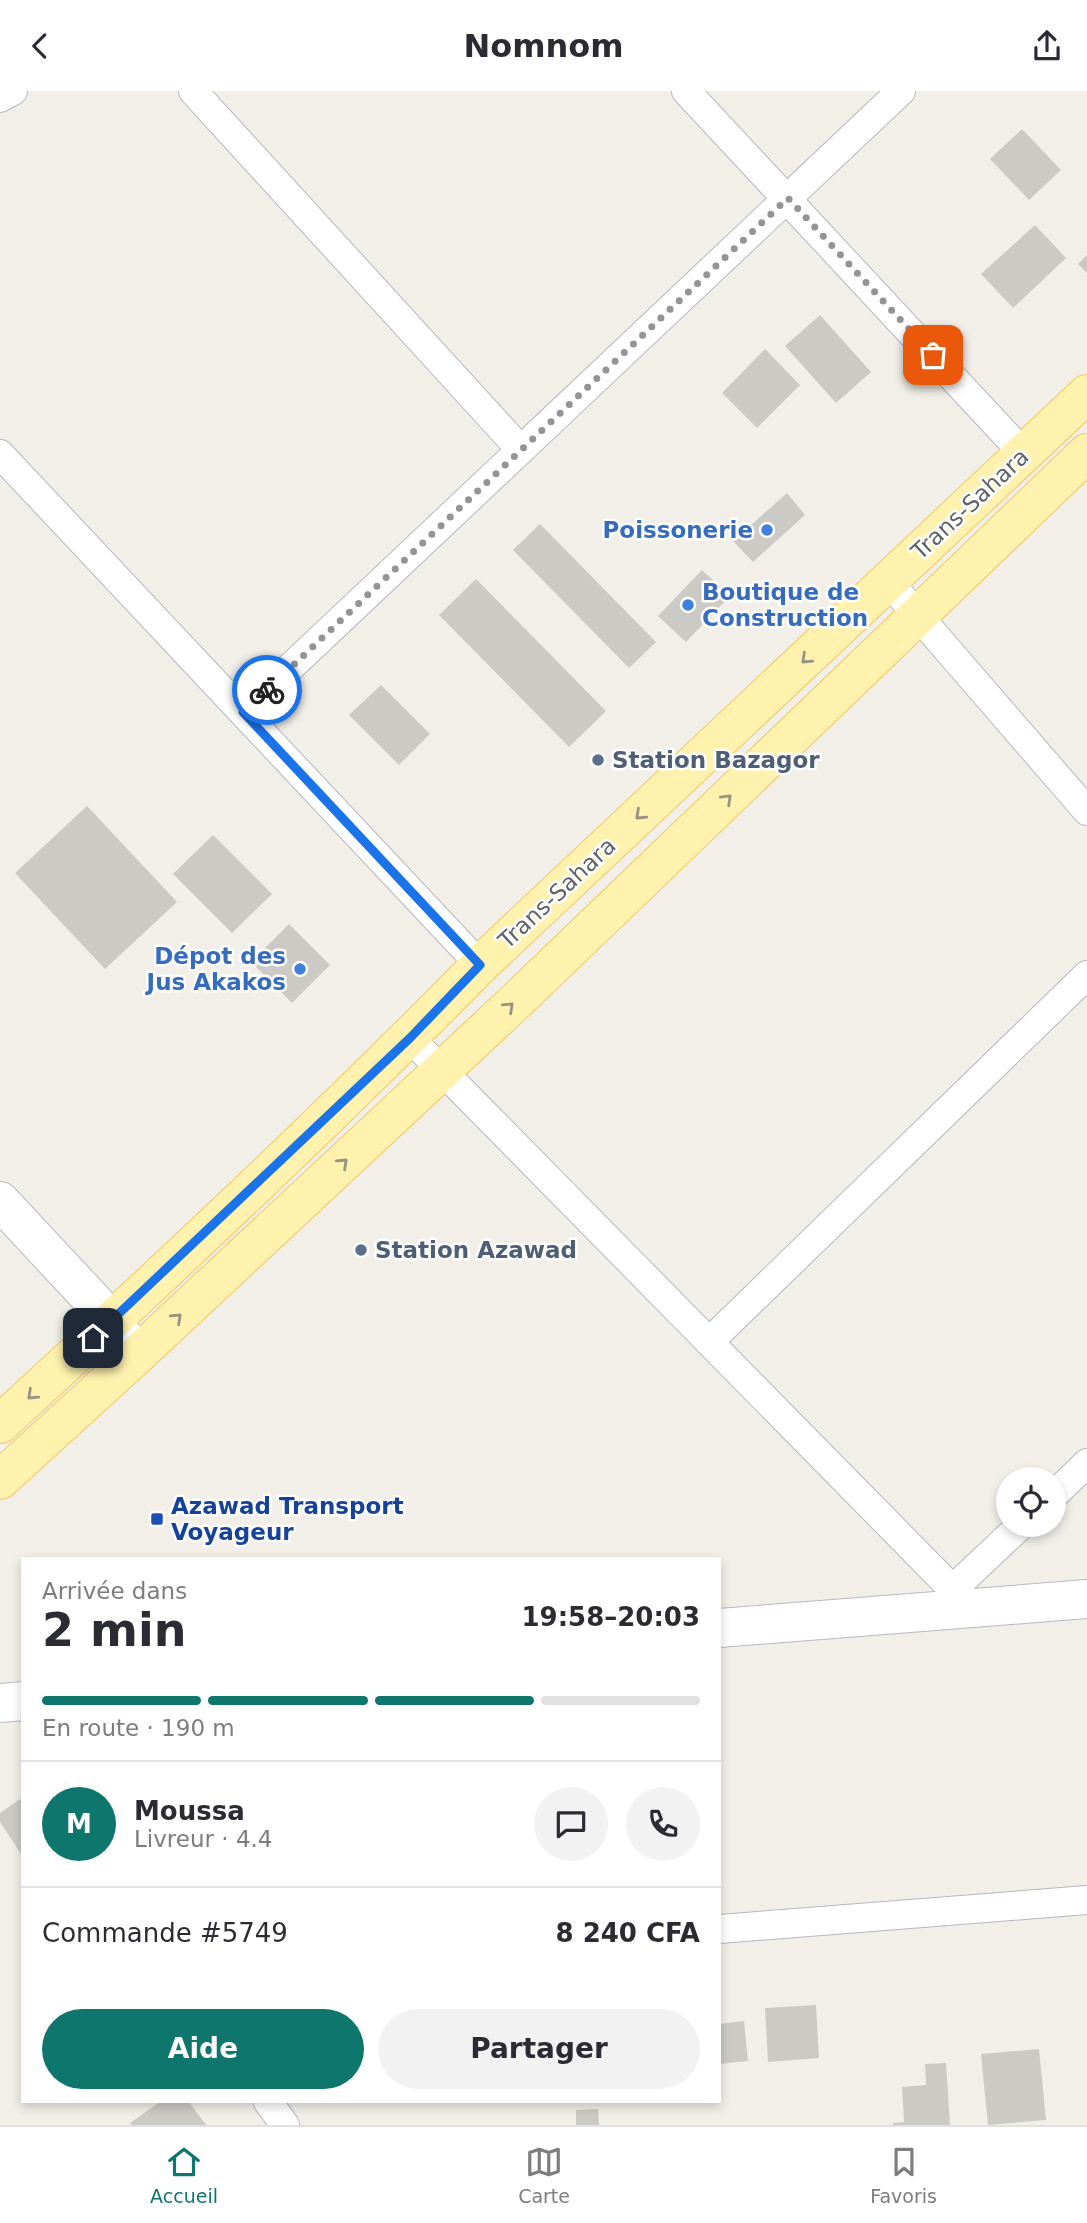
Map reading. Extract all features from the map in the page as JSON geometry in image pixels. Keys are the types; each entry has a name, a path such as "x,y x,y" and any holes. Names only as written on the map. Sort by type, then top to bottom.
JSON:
{"main road":[{"name":"Trans-Sahara","path":"0,1424 410,1038 480,965 1087,394"},
{"name":"Trans-Sahara","path":"0,1480 442,1070 1087,453"}],"street":[{"path":"0,97 13,91"},
{"path":"193,91 521,450"},
{"path":"686,91 1023,453"},
{"path":"243,712 901,91"},
{"path":"0,454 480,965"},
{"path":"888,581 1087,811"},
{"path":"709,1342 1087,975"},
{"path":"410,1038 962,1599"},
{"path":"0,1201 112,1321 137,1355"},
{"path":"1066,1483 1087,1463"},
{"path":"962,1599 1012,1537"},
{"path":"721,1627 962,1599 1087,1599"},
{"path":"0,1703 21,1701"},
{"path":"721,1929 1087,1900"},
{"path":"269,2103 285,2125"}],"building":[{"path":"1022,129 1061,170 1029,200 990,159"},
{"path":"1035,225 1066,258 1013,308 981,274"},
{"path":"1087,255 1087,273 1078,264"},
{"path":"820,315 871,372 836,403 785,346"},
{"path":"765,349 800,385 757,428 722,393"},
{"path":"787,493 805,515 753,562 733,541"},
{"path":"540,524 656,642 629,668 513,550"},
{"path":"702,570 730,596 686,642 658,616"},
{"path":"476,579 606,711 569,747 439,615"},
{"path":"381,685 430,734 399,765 349,715"},
{"path":"87,806 177,902 105,969 15,873"},
{"path":"213,835 272,894 232,933 173,874"},
{"path":"289,924 330,965 292,1003 251,962"},
{"path":"21,1800 21,1854 0,1822 0,1813"},
{"path":"816,2005 819,2058 768,2062 765,2008"},
{"path":"744,2021 748,2061 721,2064 721,2024"},
{"path":"1039,2049 1046,2120 988,2125 981,2054"},
{"path":"946,2063 950,2125 893,2125 904,2122 902,2087 926,2085 925,2064"},
{"path":"159,2103 190,2103 206,2125 132,2125 130,2123"},
{"path":"598,2109 599,2125 576,2125 576,2110"}],"way so far":[{"path":"267,690 788,198 933,355"}],"place":[{"name":"Poissonerie","path":"767,530"},
{"name":"Boutique de Construction","path":"688,605"},
{"name":"Station Bazagor","path":"598,760"},
{"name":"Dépot des Jus Akakos","path":"300,969"},
{"name":"Station Azawad","path":"361,1250"},
{"name":"Azawad Transport Voyageur","path":"157,1519"}],"route":[{"path":"93,1338 410,1038 480,965 243,712 267,690"}]}
